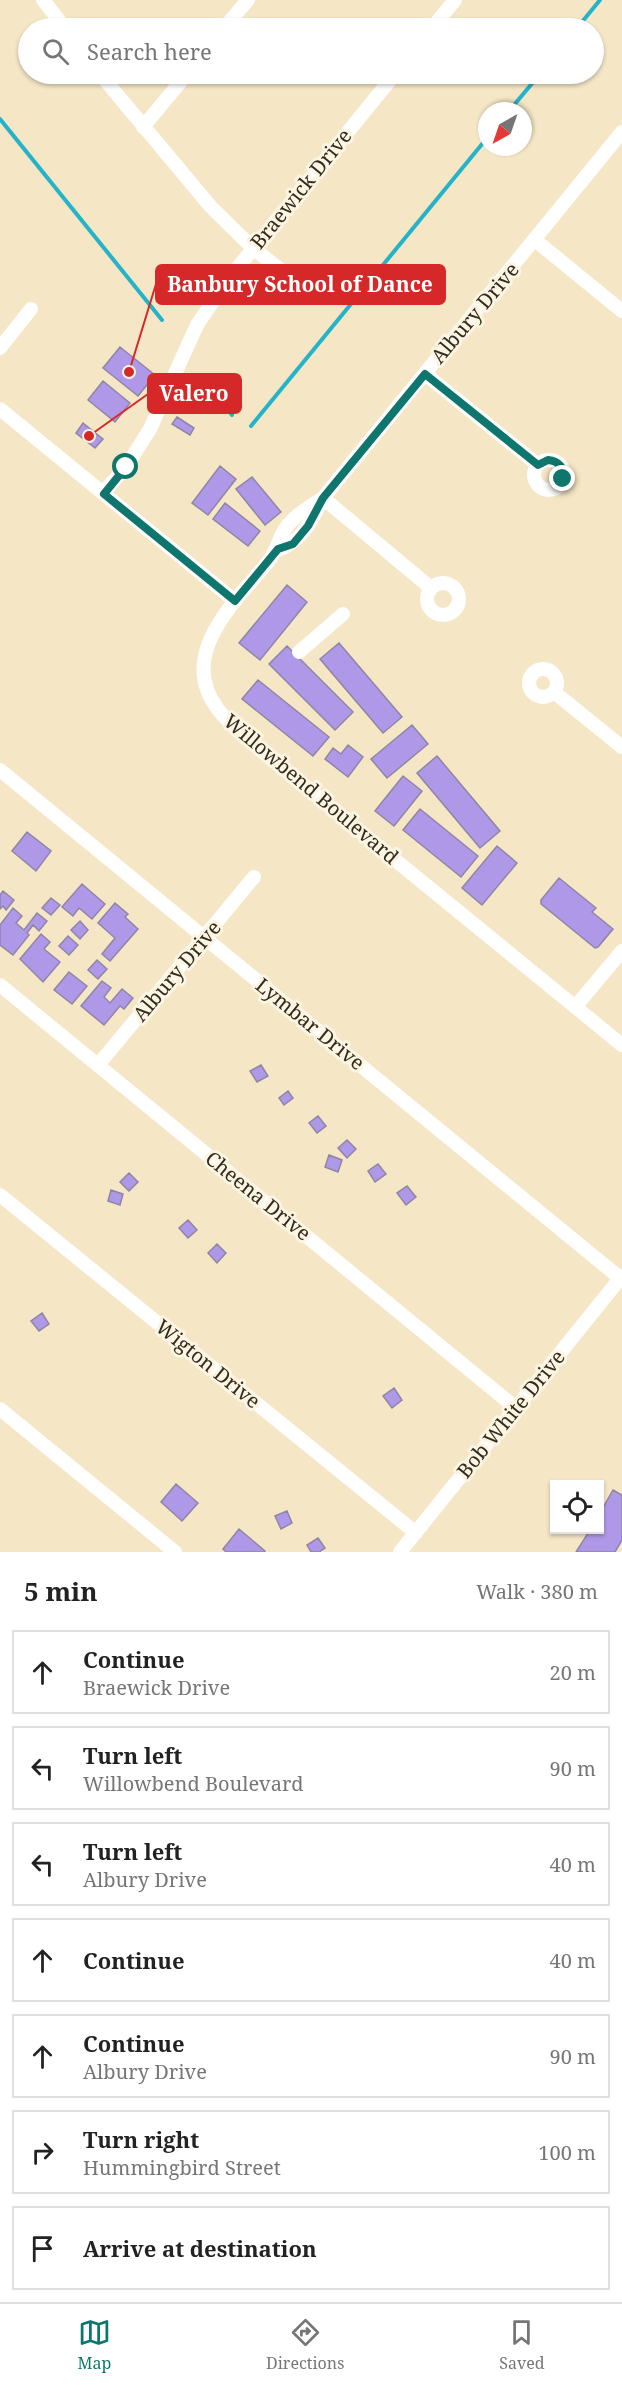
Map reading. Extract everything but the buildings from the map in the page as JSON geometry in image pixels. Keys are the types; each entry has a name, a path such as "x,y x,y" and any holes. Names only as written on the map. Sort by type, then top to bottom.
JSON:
{"street":[{"path":"43,0 57,18"},
{"path":"233,18 248,0"},
{"path":"440,18 455,0"},
{"path":"108,84 211,207 253,248 316,298"},
{"path":"143,127 180,84"},
{"name":"Braewick Drive","path":"104,494 126,467 150,429 197,325 253,248 387,84"},
{"name":"Albury Drive","path":"235,601 278,549 293,544 308,526 323,498 622,132"},
{"path":"535,240 622,311"},
{"path":"0,348 31,309"},
{"path":"425,374 538,465"},
{"path":"0,409 235,601"},
{"path":"323,498 431,588"},
{"name":"Willowbend Boulevard","path":"235,601 209,638 202,661 204,685 217,708 242,735 622,1045"},
{"path":"299,652 343,615"},
{"path":"554,692 622,747"},
{"name":"Lymbar Drive","path":"0,770 621,1277"},
{"name":"Albury Drive","path":"99,1065 254,877"},
{"path":"575,1007 622,951"},
{"name":"Cheena Drive","path":"0,985 516,1408"},
{"name":"Wigton Drive","path":"0,1194 416,1533"},
{"name":"Bob White Drive","path":"400,1552 621,1277"},
{"path":"0,1409 175,1552"}],"waterway":[{"path":"585,18 600,0"},
{"path":"517,102 532,84"},
{"path":"0,119 162,320"},
{"path":"251,426 478,149"},
{"path":"208,384 232,415"}],"place":[{"name":"Banbury School of Dance","path":"129,372"},
{"name":"Valero","path":"89,436"}],"route":[{"path":"126,467 104,494 235,601 278,549 293,544 308,526 323,498 425,374 538,465 548,460 558,463 564,473 563,479"}]}
